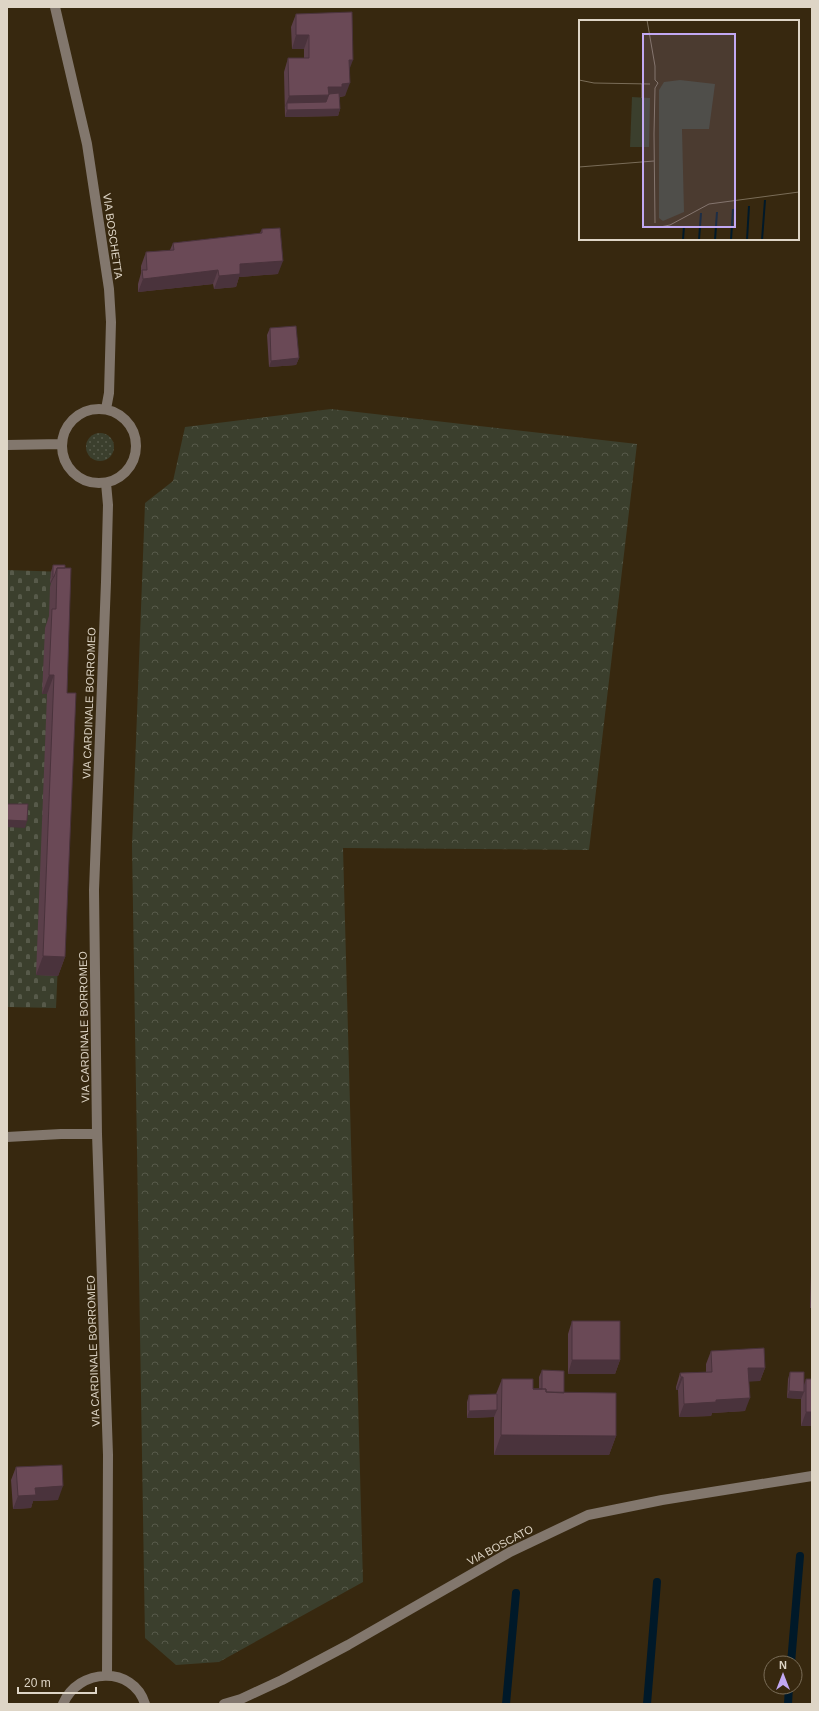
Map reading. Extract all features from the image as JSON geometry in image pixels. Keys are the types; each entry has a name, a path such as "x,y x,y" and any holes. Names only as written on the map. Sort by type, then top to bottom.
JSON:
{"street":[{"name":"VIA BOSCHETTA","path":"55,7 87,144 109,289 111,322 109,393 106,410"},
{"path":"93,410 106,410 120,415 130,425 136,439 136,454 130,467 120,478 106,483 92,483 80,478 70,469 64,457 62,444 65,432 72,421 82,414 93,410"},
{"path":"7,444 62,444"},
{"name":"VIA CARDINALE BORROMEO","path":"106,483 108,505 106,582 94,890 97,1134 108,1455 107,1675"},
{"path":"7,1137 97,1134"},
{"name":"VIA BOSCATO","path":"224,1704 241,1699 282,1680 348,1645 510,1552 588,1515 662,1500 812,1476"},
{"path":"63,1704 66,1696 77,1684 91,1677 107,1675 119,1678 129,1683 138,1691 145,1704"}],"green space":[{"path":"331,409 637,444 589,850 343,848 363,1582 219,1662 176,1665 145,1638 132,846 145,503 173,481 185,427"},
{"path":"100,433 110,437 114,447 110,457 100,461 90,457 86,447 90,437"},
{"path":"7,570 66,572 60,712 69,713 56,1008 7,1007"}],"building":[{"path":"352,12 353,60 349,60 350,83 342,84 342,87 328,87 329,95 289,96 288,58 309,58 309,35 296,35 296,14"},
{"path":"339,93 340,109 287,110 287,103 326,102 329,94"},
{"path":"280,228 283,261 240,264 240,274 219,276 218,270 143,279 142,270 147,270 146,252 174,250 173,243 262,233 262,229"},
{"path":"296,326 299,358 271,361 270,328"},
{"path":"53,565 65,565 65,568 57,568 53,577"},
{"path":"57,568 71,568 67,693 76,693 65,957 43,956 54,675 49,675 52,609 56,609"},
{"path":"7,804 28,804 27,821 7,820"},
{"path":"572,1321 620,1321 620,1360 572,1360"},
{"path":"764,1348 765,1368 748,1368 750,1398 684,1404 683,1377 681,1377 680,1373 712,1372 711,1351"},
{"path":"542,1370 564,1371 564,1393 546,1392 546,1389 542,1389"},
{"path":"790,1372 804,1372 804,1392 789,1391"},
{"path":"502,1379 533,1379 533,1389 546,1389 546,1392 616,1393 616,1436 501,1435"},
{"path":"806,1379 812,1379 812,1412 806,1412"},
{"path":"497,1394 497,1410 469,1411 469,1395"},
{"path":"62,1465 63,1486 35,1488 36,1495 18,1496 16,1467"}],"waterway":[{"path":"792,1655 800,1556"},
{"path":"647,1704 657,1582"},
{"path":"506,1704 516,1593"},
{"path":"788,1704 789,1695"}]}
